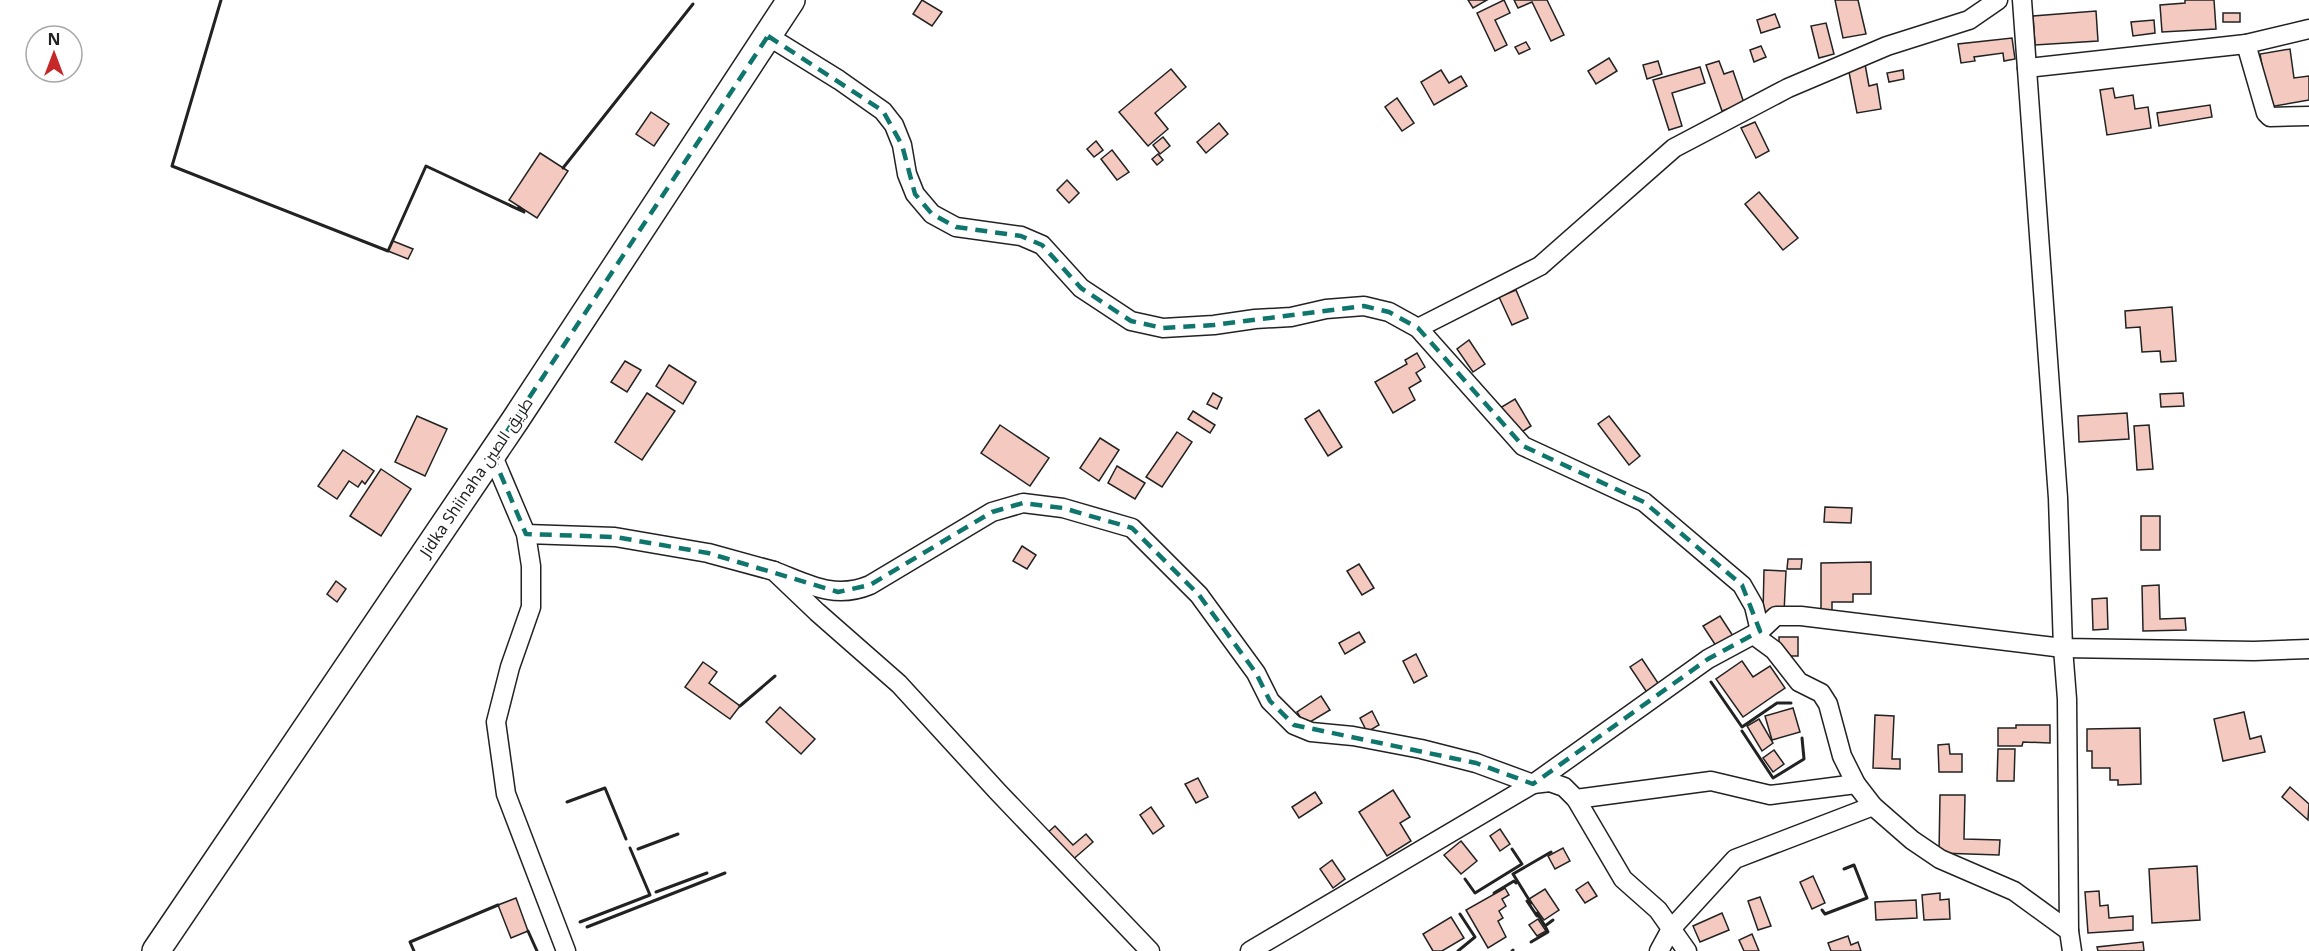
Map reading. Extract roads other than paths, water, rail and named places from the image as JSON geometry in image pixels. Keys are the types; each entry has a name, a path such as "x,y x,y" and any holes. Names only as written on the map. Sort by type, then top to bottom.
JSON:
{"main road":[{"name":"Jidka Shiinaha طريق الصين","path":"156,951 492,454 791,0"}],"street":[{"path":"1418,328 1540,266 1674,148 1788,88 1887,46 1969,20 1998,0"},
{"path":"2022,0 2058,498 2062,648 2067,699 2069,931 2072,951"},
{"path":"2027,68 2246,44 2309,29"},
{"path":"768,36 839,80 883,111 894,124 902,145 907,174 915,194 932,214 956,227 1021,236 1042,245 1081,288 1131,321 1163,328 1194,327 1291,317 1326,309 1364,306 1389,312 1418,328 1523,446 1644,502 1742,585 1754,606 1760,639 1774,650 1799,682 1821,693 1828,704 1842,756 1856,784 1872,806 1912,840 1940,858 2014,891 2069,931"},
{"path":"2246,44 2266,113 2270,117 2309,116"},
{"path":"492,454 526,534 531,566 531,607 510,667 496,722 506,794 566,951"},
{"path":"526,534 615,537 708,553 774,571 816,588 838,592 855,591 870,585 992,512 1023,503 1063,508 1132,528 1199,595 1256,673 1270,701 1294,725 1311,732 1399,745 1476,763 1533,784 1550,782 1564,787 1576,799 1623,879 1650,901 1687,951"},
{"path":"774,571 899,684 998,792 1150,951"},
{"path":"1250,951 1533,784 1708,659 1760,631 1776,616 1801,616 2062,648 2309,650"},
{"path":"1576,799 1711,781 1770,795 1856,784"},
{"path":"1659,951 1671,929 1736,860 1872,806"}]}
